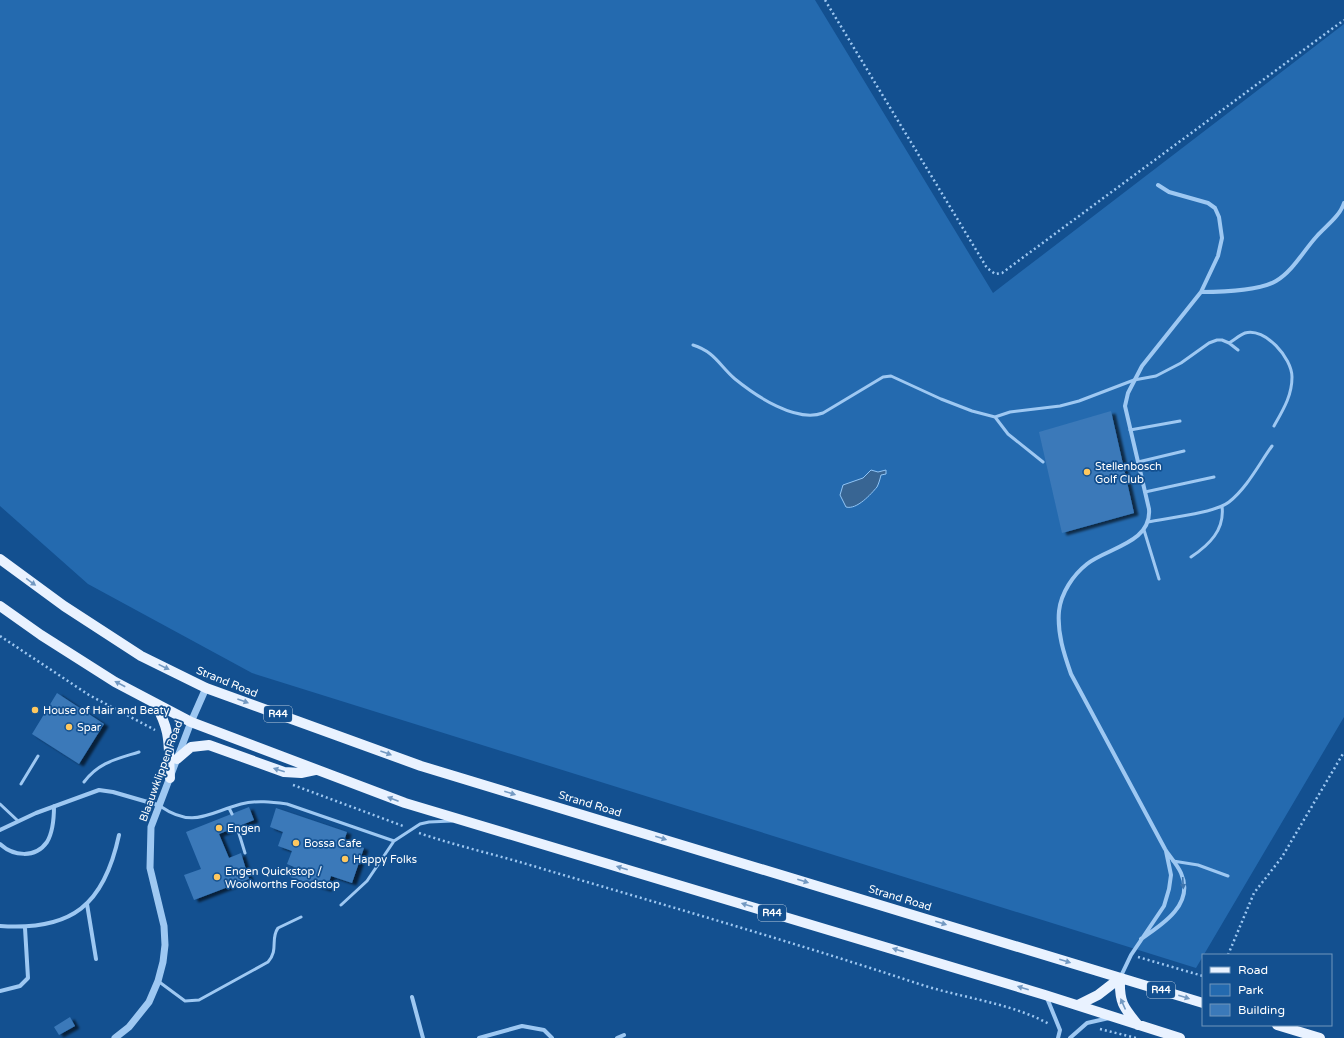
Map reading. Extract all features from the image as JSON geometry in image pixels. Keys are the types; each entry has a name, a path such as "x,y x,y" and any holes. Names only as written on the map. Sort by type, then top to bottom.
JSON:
{"main road":[{"name":"Strand Road","path":"0,559 64,606 141,656 206,688 421,766 1202,1003"},
{"name":"R44","path":"0,606 41,635 115,682 190,722 405,803 1045,994 1113,1016 1138,1026 1180,1038"},
{"path":"155,703 163,718 170,739 170,778"},
{"path":"177,759 191,747 209,745 284,772 301,773 317,770"},
{"path":"1078,1005 1098,995 1120,978"},
{"path":"1120,978 1119,995 1125,1010 1138,1026"},
{"path":"1280,1026 1320,1038"}],"street":[{"path":"1141,939 1169,919 1178,908 1183,894 1184,883 1180,871 1165,849 1071,674 1063,652 1059,632 1060,609 1064,594 1075,575 1088,563 1131,540 1144,530 1148,522 1149,509 1125,406 1128,393 1142,366 1200,292 1218,256 1222,238 1219,217 1215,208 1208,203 1169,192 1158,185"},
{"path":"1200,292 1241,290 1276,281 1288,271 1326,226 1337,216 1344,203"},
{"name":"Blaauwklippen Road","path":"115,1038 140,1015 149,1002 158,981 163,962 165,945 164,926 150,868 151,827 190,722 206,688"},
{"path":"0,830 18,820 99,790 113,792 158,805"},
{"path":"0,844 7,850 19,854 29,854 39,850 46,842 52,830 54,806"},
{"path":"0,926 25,928 41,926 58,921 87,904 107,875 114,860 119,835"},
{"path":"1120,978 1131,955 1158,917 1169,889 1171,875 1165,849"},
{"path":"87,904 96,958"},
{"path":"0,991 12,990 20,986 28,978 25,928"},
{"path":"1045,994 1060,1030 1058,1038"},
{"path":"412,997 423,1038"},
{"path":"1070,1038 1087,1024 1113,1016"},
{"path":"479,1038 522,1026 544,1030 552,1038"},
{"path":"617,1038 624,1035"}],"lane":[{"path":"1229,343 1245,333 1257,332 1277,346 1290,366 1292,375 1290,394 1274,426"},
{"path":"693,345 708,350 734,378 757,395 776,406 812,416 823,413 883,377 892,376 941,399 972,411 994,417 1010,412 1066,404 1134,380 1145,379 1166,372 1209,343 1222,340 1238,350"},
{"path":"994,417 1008,434 1043,462"},
{"path":"1130,430 1180,421"},
{"path":"1148,522 1222,506 1237,494 1272,446"},
{"path":"1138,462 1184,451"},
{"path":"1145,492 1214,477"},
{"path":"1191,557 1201,550 1217,533 1222,519 1222,506"},
{"path":"1144,530 1159,580"},
{"path":"84,782 92,771 101,765 139,752"},
{"path":"21,784 38,756"},
{"path":"158,805 170,813 185,818 198,818 229,808 255,802 287,804 394,841"},
{"path":"0,804 18,820"},
{"path":"229,808 232,814"},
{"path":"341,905 367,881 394,841 420,824 429,822 469,822"},
{"path":"236,827 246,853"},
{"path":"1173,861 1198,865 1228,876"},
{"path":"158,981 185,1001 199,1000 268,962 274,954 275,935 278,928 301,917"}],"path":[{"path":"825,0 987,268 995,274 1002,273 1344,20"},
{"path":"0,636 82,690 170,739"},
{"path":"1228,954 1254,893 1282,857 1344,752"},
{"path":"288,783 405,827"},
{"path":"416,832 450,844 534,866 733,925 921,985 1009,1008 1041,1019 1055,1027"},
{"path":"1131,955 1202,976"},
{"path":"1098,1029 1136,1038"}],"green space":[{"name":"Stellenbosch Golf Club","path":"0,0 815,0 993,293 1344,24 1344,717 1204,954 1202,954 1202,958 1196,968 252,673 88,584 0,506"}],"shaded area":[{"path":"871,470 878,472 886,470 886,474 881,475 877,487 863,501 855,506 846,507 840,495 843,485 863,478"}],"building":[{"name":"Stellenbosch Golf Club","path":"1111,411 1134,513 1062,533 1039,432"},
{"name":"Spar","path":"57,693 104,724 79,764 32,734"},
{"path":"249,807 254,820 219,834 229,858 241,853 249,879 194,900 184,875 201,869 186,832"},
{"path":"276,808 347,832 344,841 364,848 352,883 331,876 327,889 290,877 294,867 287,864 292,851 278,846 283,832 270,827"},
{"path":"70,1017 75,1026 59,1035 54,1027"}],"place":[{"name":"Stellenbosch Golf Club","path":"1087,472"},
{"name":"House of Hair and Beaty","path":"35,710"},
{"name":"Spar","path":"69,727"},
{"name":"Engen","path":"219,828"},
{"name":"Bossa Cafe","path":"296,843"},
{"name":"Happy Folks","path":"345,859"},
{"name":"Engen Quickstop / Woolworths Foodstop","path":"217,877"}]}
